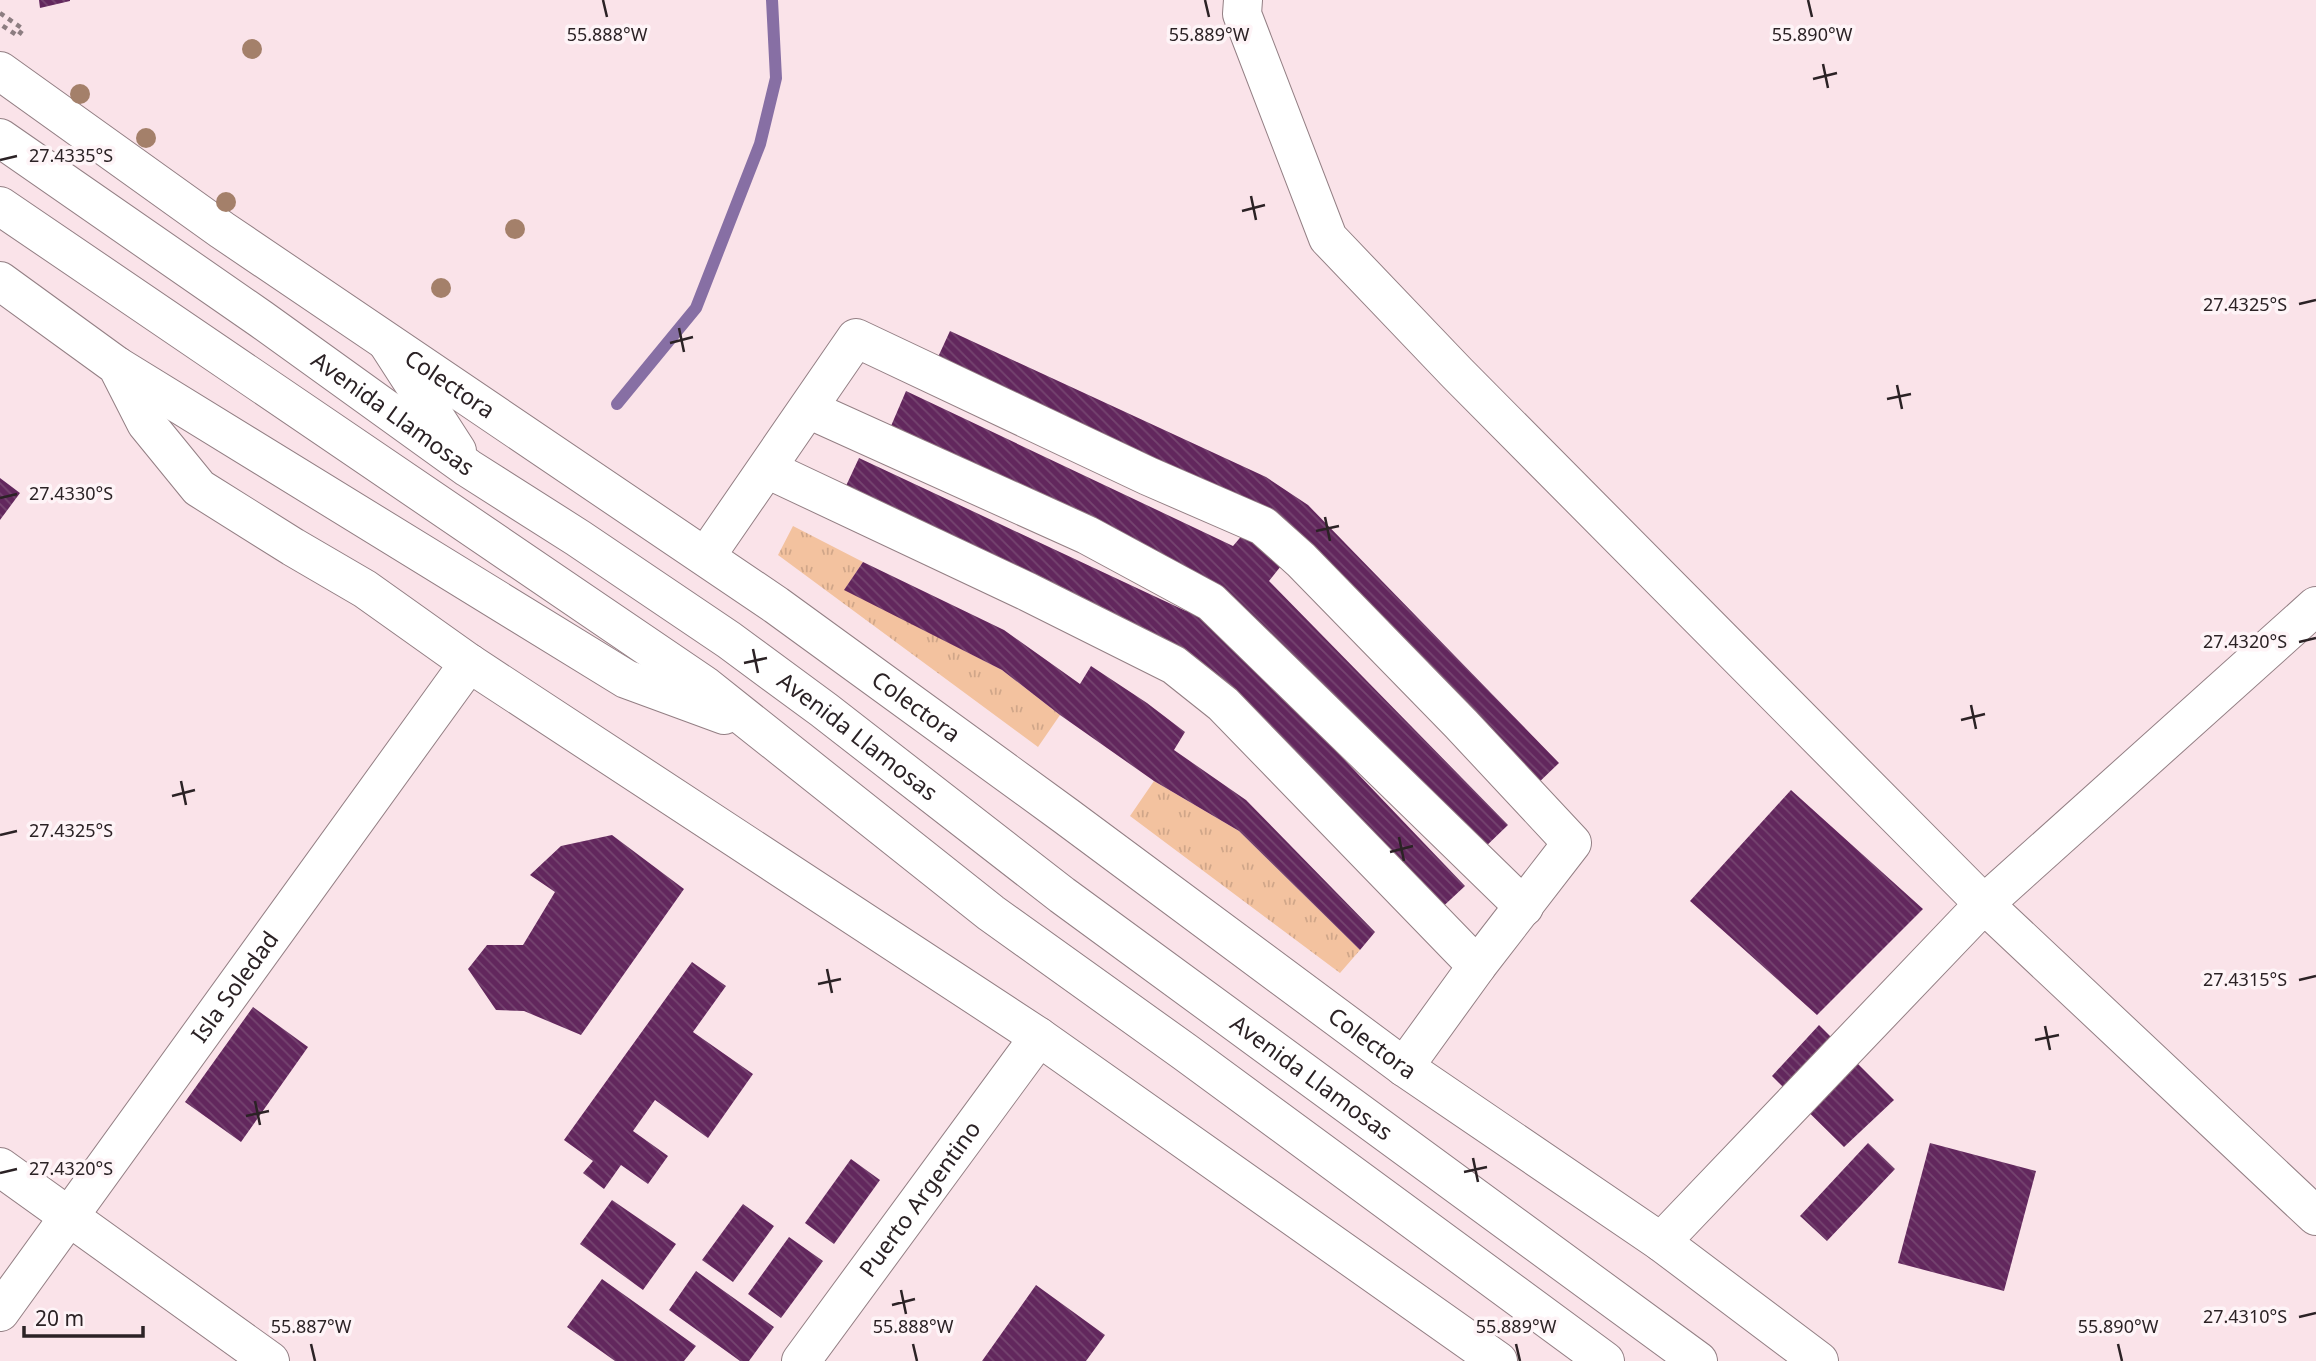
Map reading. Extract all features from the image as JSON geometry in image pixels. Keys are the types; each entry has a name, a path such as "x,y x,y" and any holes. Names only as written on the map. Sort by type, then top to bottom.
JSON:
{"main road":[{"path":"1243,0 1242,14 1328,238 1466,383 1984,904 2316,1216"},
{"name":"Colectora","path":"7,89 222,230 706,556 1066,816 1404,1068 1661,1242 1819,1361"},
{"name":"Avenida Llamosas","path":"0,138 261,318 468,468 578,538 740,648 1062,895 1698,1361"},
{"name":"Avenida Llamosas","path":"0,206 693,677 991,913 1605,1361"},
{"path":"0,281 117,366 626,679 758,727"},
{"path":"706,556 856,338 1149,476 1263,526 1417,679 1572,843 1477,966 1404,1068"},
{"path":"388,344 468,468"},
{"path":"117,366 146,423 199,488 365,589 469,663 1040,1037 1498,1361"},
{"path":"808,409 1087,535 1211,602 1524,907"},
{"path":"767,469 1028,592 1174,665 1223,704 1477,966"},
{"path":"1661,1242 1984,904 2316,606"},
{"name":"Isla Soledad","path":"0,1312 469,663"},
{"name":"Puerto Argentino","path":"801,1361 1040,1037"},
{"path":"0,1167 270,1361"}],"path":[{"path":"0,13 23,29"}],"green space":[{"path":"793,526 863,562 845,589 1002,670 1060,715 1038,747 778,555"},
{"path":"1154,781 1239,831 1360,950 1340,973 1130,816"}],"building":[{"path":"39,0 70,0 70,1 40,8"},
{"path":"950,331 1266,477 1308,505 1559,763 1533,788 1296,547 1269,581 1508,825 1482,850 1229,639 1465,886 1436,913 1203,672 845,488 859,458 1186,611 1208,582 891,426 906,391 1233,546 1256,519 938,357"},
{"path":"0,478 20,493 0,520"},
{"path":"863,562 1004,630 1080,684 1091,666 1147,703 1185,732 1174,750 1246,800 1375,932 1360,950 1239,831 1154,781 1060,715 1002,670 844,590"},
{"path":"1791,790 1923,909 1817,1015 1690,901"},
{"path":"612,835 684,889 581,1035 524,1011 496,1010 468,969 487,945 523,945 555,892 530,875 561,846"},
{"path":"692,962 726,986 693,1032 753,1074 708,1138 655,1100 633,1131 668,1156 648,1184 621,1165 604,1189 583,1173 593,1161 564,1140"},
{"path":"253,1007 308,1047 241,1142 185,1102"},
{"path":"1819,1025 1894,1100 1844,1147 1772,1076"},
{"path":"1868,1143 1895,1169 1827,1241 1800,1216"},
{"path":"1930,1143 2036,1171 2004,1291 1898,1263"},
{"path":"851,1159 880,1180 834,1244 805,1223"},
{"path":"612,1200 676,1244 643,1290 580,1244"},
{"path":"743,1204 774,1226 733,1282 702,1260"},
{"path":"789,1237 823,1261 781,1318 748,1294"},
{"path":"696,1271 774,1327 749,1361 740,1361 669,1310"},
{"path":"602,1279 696,1346 684,1361 615,1361 567,1327"},
{"path":"1036,1285 1105,1335 1086,1361 982,1361"}],"waterway":[{"path":"617,404 696,308 760,144 776,78 772,0"}]}
